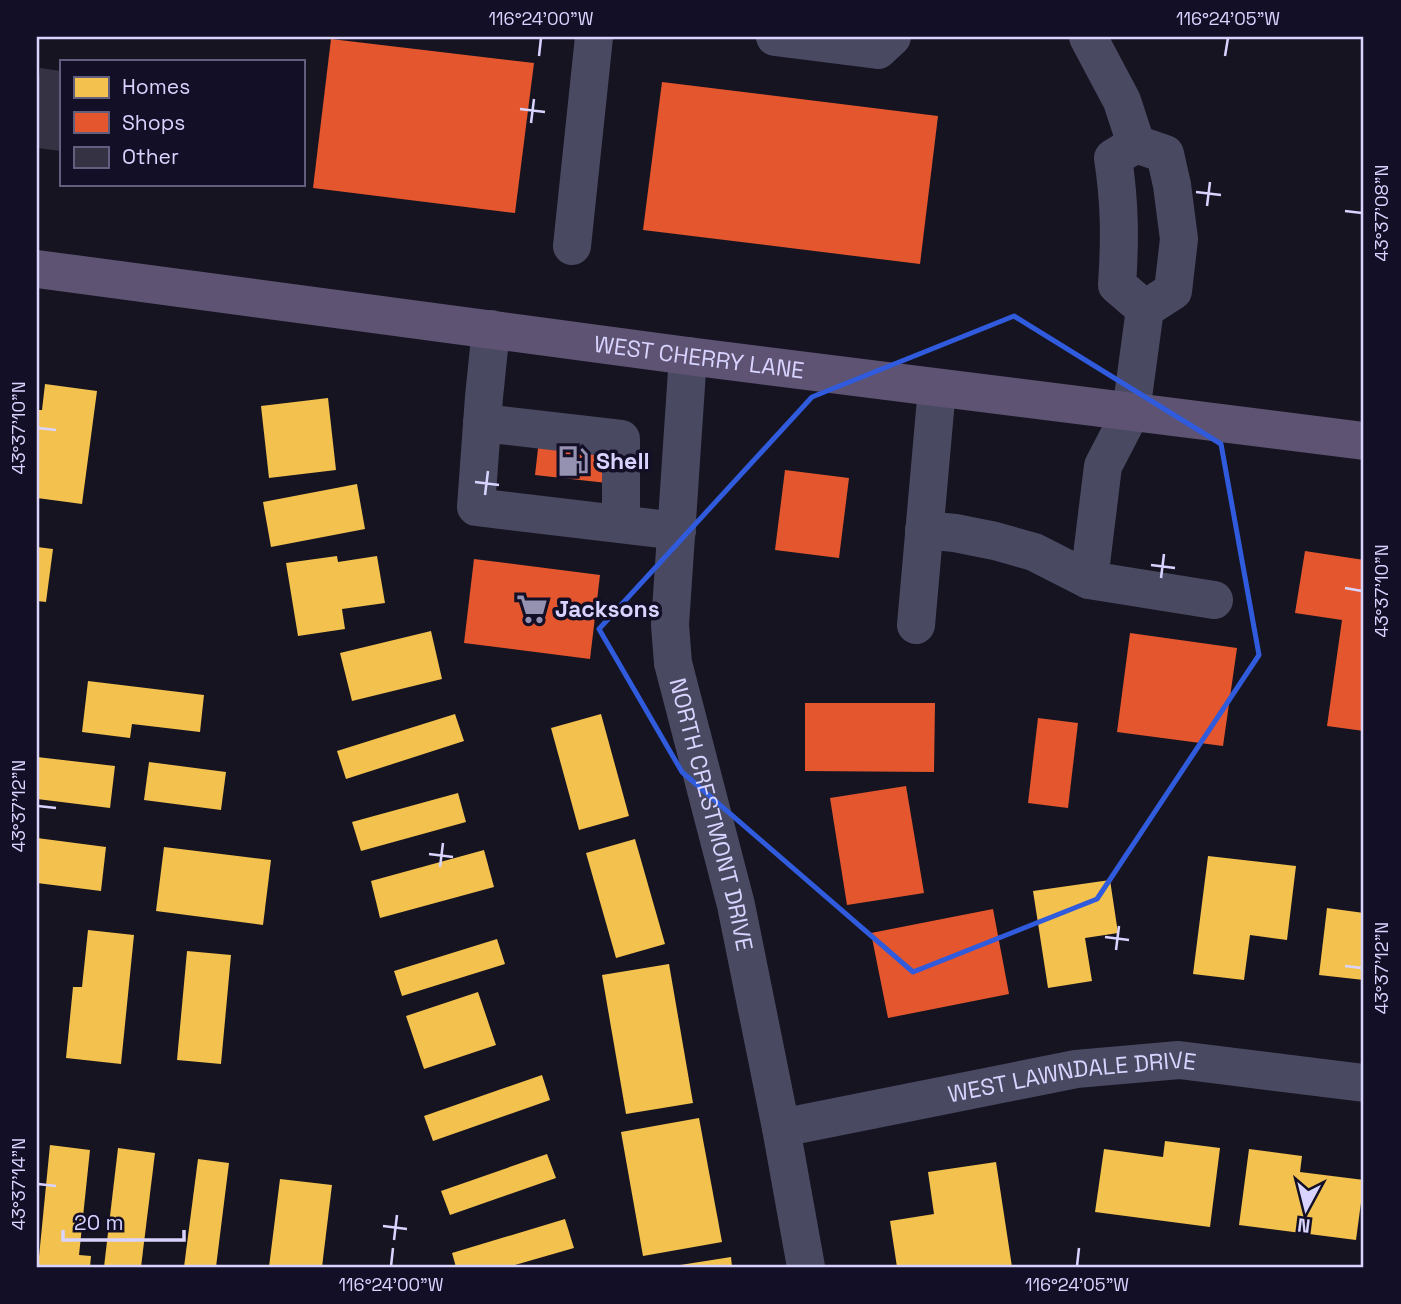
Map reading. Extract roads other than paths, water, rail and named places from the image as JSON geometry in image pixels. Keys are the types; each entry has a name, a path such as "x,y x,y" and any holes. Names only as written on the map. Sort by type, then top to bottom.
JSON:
{"main road":[{"name":"WEST CHERRY LANE","path":"37,269 688,356 1364,441"}],"street":[{"path":"572,246 594,37"},
{"path":"775,37 878,50 892,37"},
{"path":"1088,37 1122,101 1136,144"},
{"path":"1136,144 1165,154 1179,239 1173,291 1144,309"},
{"path":"1136,144 1113,158 1121,240 1117,285 1144,309"},
{"path":"1088,580 1102,466 1131,412 1144,309"},
{"path":"491,329 477,507 677,531"},
{"name":"NORTH CRESTMONT DRIVE","path":"688,356 670,625 673,663 736,905 806,1267"},
{"path":"916,625 937,388"},
{"path":"482,423 621,439 621,524"},
{"path":"924,530 955,533 1034,552 1088,580 1214,600"},
{"name":"WEST LAWNDALE DRIVE","path":"781,1128 1076,1069 1179,1060 1364,1083"}],"place":[{"name":"Shell","path":"573,461"},
{"name":"Jacksons","path":"532,609"}]}
